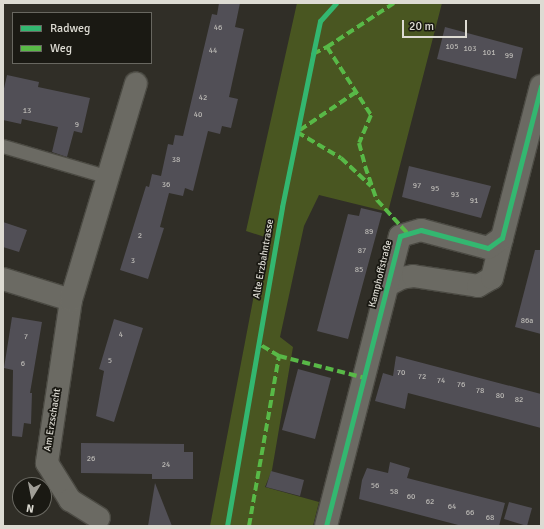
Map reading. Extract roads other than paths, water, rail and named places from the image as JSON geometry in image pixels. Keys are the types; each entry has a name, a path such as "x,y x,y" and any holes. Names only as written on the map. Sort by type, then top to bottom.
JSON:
{"street":[{"name":"Am Erzschacht","path":"99,518 70,500 47,463 72,300 136,84"},
{"name":"Kamphoffstraße","path":"388,285 400,278 413,276 478,286 492,278 541,86"},
{"name":"Kamphoffstraße","path":"326,526 400,236 421,230 488,248 502,238"},
{"path":"3,279 72,300"}],"lane":[{"path":"3,146 108,178"}]}
